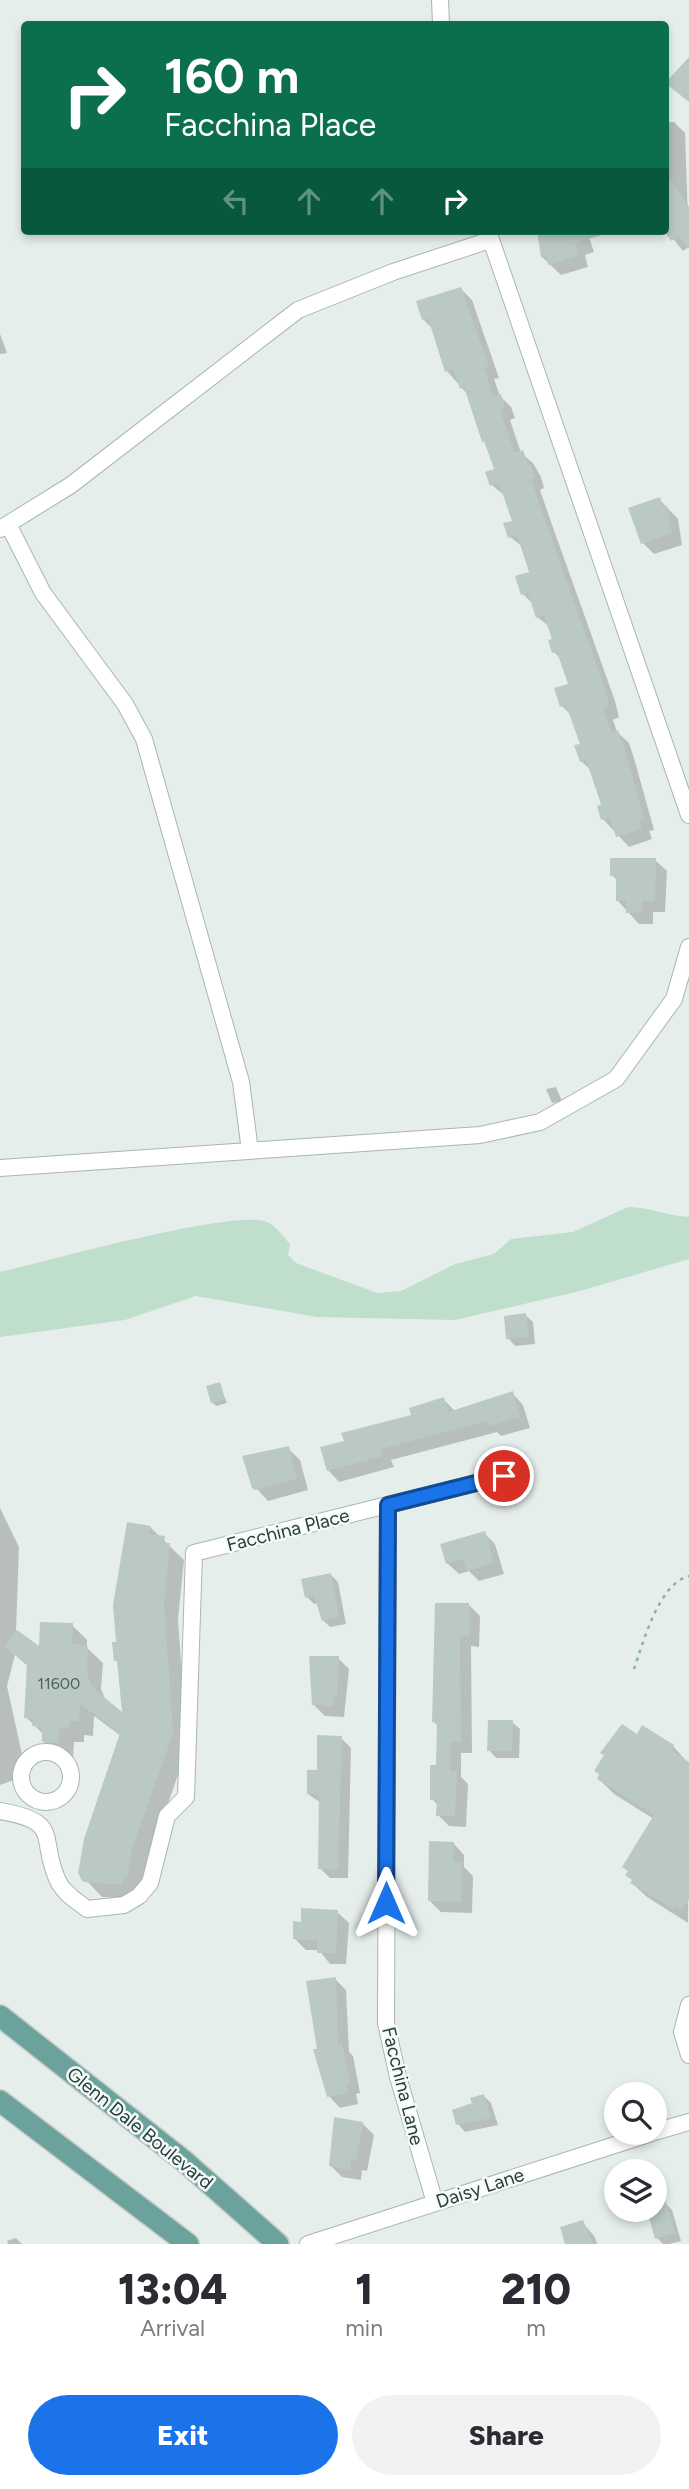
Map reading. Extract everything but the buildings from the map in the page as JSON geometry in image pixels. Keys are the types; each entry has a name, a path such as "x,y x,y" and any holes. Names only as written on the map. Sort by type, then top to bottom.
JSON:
{"main road":[{"name":"Glenn Dale Boulevard","path":"0,2016 184,2161 278,2244"},
{"path":"0,2101 188,2244"}],"street":[{"path":"440,0 440,21"},
{"path":"250,1151 241,1082 144,739 125,704 43,593 4,527 71,485 298,310 489,235 689,815"},
{"path":"0,1168 480,1135 540,1122 616,1079 674,999 689,947"},
{"name":"Facchina Place","path":"29,1816 42,1826 65,1902 87,1909 124,1905 139,1896 150,1884 167,1816 186,1797 194,1553 504,1476"},
{"name":"Facchina Lane","path":"388,1505 386,2023 398,2077 435,2203"},
{"path":"0,1811 29,1816 37,1801"},
{"path":"689,2005 682,2024 689,2055"},
{"name":"Daisy Lane","path":"667,2129 689,2122"},
{"name":"Daisy Lane","path":"309,2244 616,2145"}],"path":[{"path":"635,1668 649,1623 682,1577 689,1576"}],"green space":[{"path":"628,1207 689,1217 689,1259 580,1291 455,1320 317,1317 196,1296 125,1320 0,1337 0,1272 180,1229 248,1220 267,1222 290,1244 288,1255 296,1263 377,1293 401,1291 455,1264 494,1254 511,1239 573,1232"}],"route":[{"path":"386,1903 388,1505 504,1476"}]}
